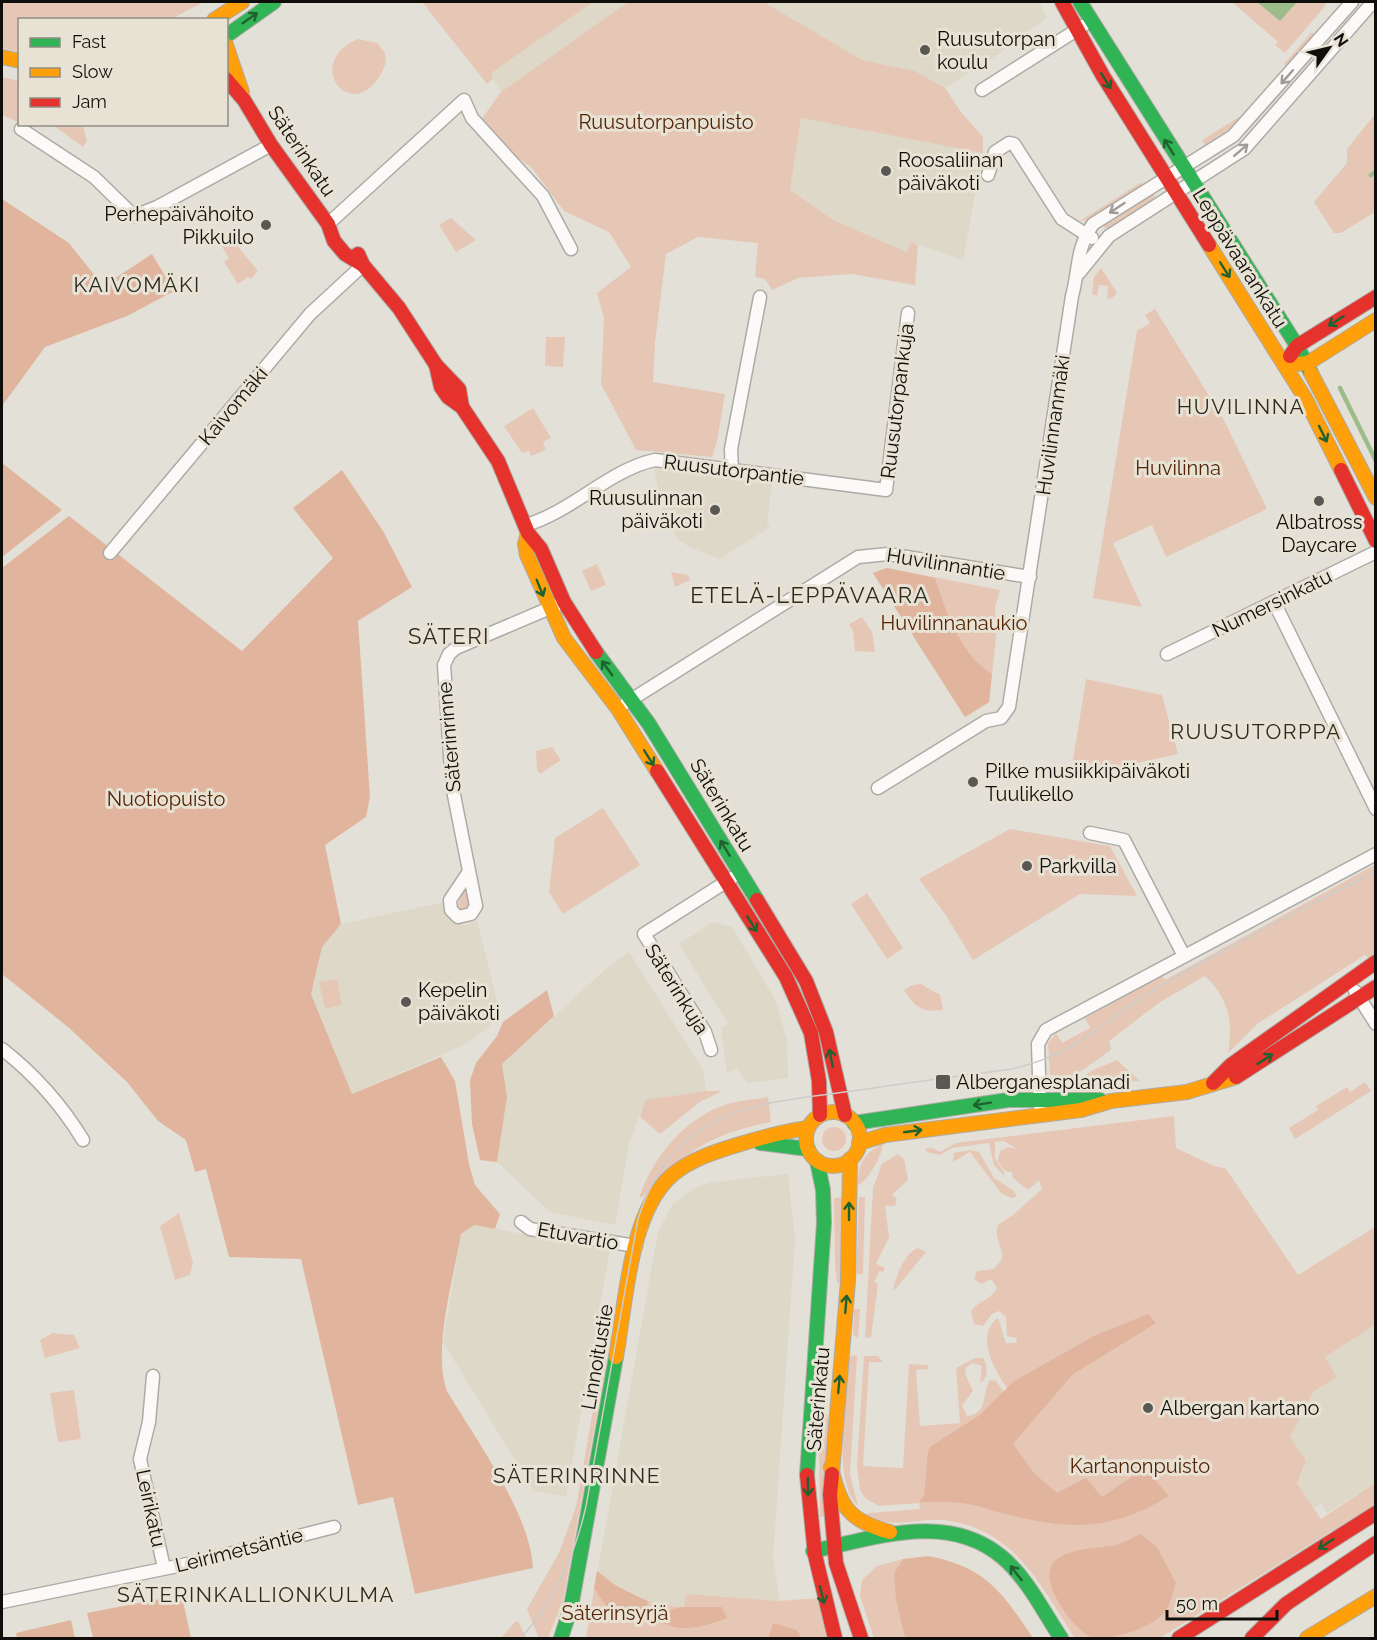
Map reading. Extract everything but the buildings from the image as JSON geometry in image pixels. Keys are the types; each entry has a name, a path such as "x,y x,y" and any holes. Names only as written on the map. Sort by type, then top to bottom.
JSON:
{"main road":[{"path":"217,18 242,2"},
{"path":"228,35 274,2"},
{"name":"Leppävaarankatu","path":"1062,2 1166,176 1305,398 1376,541"},
{"name":"Leppävaarankatu","path":"1080,2 1192,183 1308,363 1376,498"},
{"name":"Säterinkatu","path":"228,51 244,100"},
{"path":"2,57 18,61"},
{"name":"Säterinkatu","path":"228,80 244,100 271,145 328,224 334,241 345,254 363,265 399,308 436,365 459,389 462,407 498,461 527,529 541,549 564,602 581,632 632,699 806,981 819,1008 850,1119"},
{"path":"1284,364 1297,346 1376,297"},
{"path":"1284,364 1308,363 1376,320"},
{"name":"Säterinkatu","path":"527,529 525,544 527,555 564,638 618,709 727,881 801,1005 811,1033 818,1068 820,1115"},
{"path":"1213,1083 1231,1065 1376,962"},
{"path":"1112,1101 1078,1098 1016,1099 850,1119 833,1112 820,1115 808,1128 806,1138 808,1149 817,1161 833,1166 850,1160 860,1143 885,1135 1081,1110 1112,1101 1187,1092 1213,1083 1230,1081 1376,987"},
{"path":"850,1119 860,1143"},
{"name":"Linnoitustie","path":"561,1638 571,1607 636,1246 646,1211 660,1188 676,1172 706,1155 780,1132 808,1128"},
{"name":"Linnoitustie","path":"749,1142 808,1149"},
{"name":"Säterinkatu","path":"850,1160 848,1281 830,1495 833,1547 842,1562 861,1638"},
{"name":"Säterinkatu","path":"817,1161 823,1190 824,1223 807,1470 813,1551 822,1598 835,1638"},
{"path":"831,1467 839,1499 854,1519 871,1528 895,1534"},
{"path":"1179,1638 1376,1513"},
{"path":"813,1551 918,1530 941,1531 983,1544 1001,1555 1017,1573 1061,1638"},
{"path":"1253,1638 1376,1543"},
{"path":"916,1546 946,1546 967,1551 988,1562 1021,1597 1046,1638"},
{"path":"816,1567 842,1562"},
{"path":"1289,1609 1357,1573"},
{"path":"1308,1638 1376,1596"},
{"path":"1339,1619 1376,1604"}],"street":[{"name":"Huvilinnanmäki","path":"1079,273 1077,256 1093,224 1233,136 1352,2"},
{"name":"Huvilinnanmäki","path":"1030,577 1072,296 1079,273 1100,244 1244,149 1373,2"},
{"path":"982,90 1091,21"},
{"path":"328,224 464,100 472,118 543,196 571,249"},
{"path":"21,129 94,177 134,216 140,216 271,145"},
{"path":"988,176 995,152 1003,145 1014,144 1058,214 1100,244"},
{"name":"Kaivomäki","path":"110,554 310,314 363,265"},
{"path":"732,472 731,449 760,297"},
{"name":"Ruusutorpankuja","path":"886,490 908,313"},
{"name":"Ruusutorpantie","path":"527,529 646,462 655,460 732,472 886,490"},
{"name":"Numersinkatu","path":"1167,654 1376,552"},
{"name":"Huvilinnantie","path":"618,709 858,557 888,554 1030,577"},
{"path":"879,788 986,722 1001,718 1009,707 1030,577"},
{"name":"Säterinrinne","path":"468,873 452,785 444,664 449,654 456,648 564,602"},
{"path":"1274,602 1376,809"},
{"path":"1090,833 1124,840 1184,956"},
{"path":"1041,1115 1038,1044 1046,1030 1376,854"},
{"name":"Säterinkuja","path":"711,1050 705,1032 644,934 740,873"},
{"path":"1348,980 1376,1024"},
{"path":"2,1049 20,1063 60,1105 83,1140"},
{"name":"Etuvartio","path":"521,1222 530,1229 636,1246"},
{"name":"Leirikatu","path":"153,1376 150,1422 140,1459 164,1568"},
{"name":"Leirimetsäntie","path":"2,1602 164,1568 334,1527"}],"shaded area":[{"path":"435,2 628,2 501,92"},
{"name":"Ruusutorpan koulu","path":"764,2 1039,2 1047,18 1028,31 1019,41 945,88 915,71 862,60"},
{"path":"1257,2 1297,2 1280,21"},
{"name":"Roosaliinan päiväkoti","path":"801,117 983,153 963,260 911,242 907,252 835,221 790,190"},
{"name":"Ruusulinnan päiväkoti","path":"654,468 772,484 767,523 770,527 720,559 693,549 680,541 664,519"},
{"name":"Kepelin päiväkoti","path":"445,902 448,915 453,921 467,925 477,920 499,1009 490,1026 466,1044 352,1094 311,994 322,946 341,924"},
{"path":"713,922 732,927 776,1001 787,1040 788,1078 747,1083 737,1068 727,1073 721,1028 728,1024 679,944"},
{"path":"629,952 703,1070 706,1091 645,1100 629,1144 615,1225 550,1212 497,1162 507,1097 502,1064 608,967"},
{"path":"788,1174 795,1239 773,1558 780,1601 686,1594 685,1607 656,1606 596,1580 658,1232 672,1205 694,1188 712,1182"},
{"path":"474,1225 610,1250 566,1497 534,1491 443,1342 461,1234"},
{"path":"1375,1325 1375,1483 1327,1513 1321,1504 1314,1508 1297,1482 1305,1467 1290,1437 1313,1392 1337,1377 1325,1357"}],"green space":[{"path":"2,2 204,2 173,18 18,18 18,52 2,48"},
{"path":"422,2 593,2 491,73 493,79 487,84"},
{"name":"Ruusutorpanpuisto","path":"628,2 764,2 862,60 915,71 945,88 961,112 983,137 983,153 801,118 790,190 835,221 907,252 911,242 918,245 915,285 851,274 798,278 772,290 765,279 755,277 758,243 698,237 666,254 655,343 653,382 725,394 712,457 636,450 601,384 604,318 597,293 631,267 609,232 564,211 532,168 511,153 480,121 501,92"},
{"path":"1232,2 1323,2 1326,5 1285,53 1275,45 1278,42"},
{"path":"1312,32 1317,37 1287,67 1284,64"},
{"path":"358,39 377,43 385,53 386,63 374,83 361,93 349,93 339,87 333,76 333,63 341,50"},
{"path":"2,77 18,81 18,122 2,115"},
{"path":"1244,114 1246,118 1205,145 1202,140"},
{"path":"1375,114 1375,212 1341,233 1334,233 1314,202 1347,163 1347,149"},
{"path":"54,126 83,126 87,141 83,147"},
{"path":"1140,183 1145,185 1090,220 1080,221"},
{"path":"1152,193 1156,198 1107,229 1104,227 1104,224"},
{"path":"2,199 69,243 103,286 152,254 174,291 127,316 45,347 2,406"},
{"path":"451,218 476,240 456,252 439,225"},
{"path":"229,236 258,271 251,279 248,277 238,284 224,262 229,258 219,242"},
{"path":"1101,268 1117,293 1111,299 1107,298 1108,286 1099,285 1097,296 1092,294 1094,277"},
{"name":"Huvilinna","path":"1155,309 1223,418 1267,509 1166,557 1152,525 1113,543 1142,607 1093,598 1137,331 1150,323 1145,315"},
{"path":"546,337 565,337 563,367 545,366"},
{"path":"533,408 551,438 543,442 546,450 531,456 529,451 522,453 504,426"},
{"path":"2,463 62,510 2,557"},
{"name":"Nuotiopuisto","path":"342,470 383,531 412,587 358,621 370,797 366,817 325,845 341,924 322,947 311,994 352,1094 441,1057 455,1081 469,1164 475,1185 500,1214 495,1229 474,1225 461,1234 443,1335 443,1374 447,1391 512,1500 530,1546 533,1568 415,1594 393,1497 358,1505 301,1259 229,1257 206,1169 195,1172 186,1140 158,1121 127,1082 68,1027 2,974 2,568 69,516 242,651 333,558 293,508"},
{"path":"597,564 606,585 591,591 582,571"},
{"name":"Huvilinnanaukio","path":"887,568 1000,590 995,607 996,638 989,702 965,717 873,573"},
{"name":"Huvilinnanaukio","path":"887,568 935,578 949,618 963,644 971,656 992,674 989,702 965,717 873,573"},
{"path":"671,572 688,575 690,580 675,587"},
{"path":"862,617 872,632 875,652 855,651 853,631 849,624"},
{"path":"1086,679 1162,695 1178,754 1114,768 1073,760"},
{"path":"552,747 561,760 540,774 537,770 536,751"},
{"path":"603,808 640,865 563,914 549,892 555,838"},
{"path":"1010,829 1110,846 1137,896 1080,894 973,960 945,914 919,879"},
{"path":"1375,865 1375,953 1368,958 1365,955 1257,1024 1228,1053 1230,1031 1227,1011 1219,993 1205,976 1160,1002 1109,1041 1111,1050 1077,1074 1062,1079 1050,1074 1048,1044 1056,1033 1062,1043 1090,1028 1085,1018 1162,976 1165,980"},
{"path":"465,887 471,909 460,911 458,905"},
{"path":"867,893 903,948 887,959 851,904"},
{"path":"337,979 342,1005 325,1009 319,982"},
{"path":"921,984 940,995 943,1010 920,1008 904,990"},
{"path":"547,990 554,1016 502,1064 507,1097 497,1162 480,1160 472,1124 470,1080 476,1063 497,1036 503,1022"},
{"path":"1117,1060 1140,1081 1074,1084 1091,1071"},
{"path":"1365,1082 1371,1091 1295,1139 1289,1128 1318,1110 1316,1106 1347,1087 1350,1092"},
{"path":"706,1091 722,1091 700,1102 660,1134 640,1117 645,1100"},
{"path":"768,1097 771,1122 731,1132 700,1147 686,1156 644,1196 639,1198 653,1167 686,1127 715,1109 731,1103"},
{"name":"Kartanonpuisto","path":"1174,1116 1176,1148 1226,1169 1298,1275 1375,1227 1375,1325 1325,1357 1337,1377 1313,1392 1290,1437 1306,1461 1297,1483 1321,1519 1375,1483 1375,1504 1160,1638 1075,1638 1025,1564 993,1537 973,1527 950,1521 894,1523 864,1516 869,1513 920,1509 919,1503 879,1506 865,1498 860,1490 857,1465 864,1356 878,1356 883,1362 869,1362 863,1466 903,1468 909,1364 928,1365 928,1369 916,1370 920,1426 960,1423 956,1368 975,1358 983,1358 987,1372 980,1383 982,1366 972,1363 966,1368 965,1374 973,1391 962,1406 967,1416 979,1411 982,1407 990,1380 996,1381 1004,1392 1007,1388 989,1353 988,1334 991,1325 998,1318 1006,1343 1017,1343 1016,1338 1007,1336 1006,1317 999,1311 992,1314 983,1326 974,1324 971,1311 992,1295 997,1288 991,1279 981,1284 974,1279 977,1271 993,1269 1001,1261 998,1225 1042,1189 1039,1180 1028,1190 1013,1178 1012,1172 1005,1171 998,1161 1000,1151 1008,1147 1017,1149 1004,1141 995,1142 995,1158 1004,1176 994,1165 989,1143 952,1148 940,1155 927,1152 925,1148 933,1148 940,1152 956,1143"},
{"path":"834,1127 843,1130 846,1139 843,1148 834,1151 825,1148 822,1139 825,1130"},
{"path":"883,1144 874,1167 866,1179 858,1185 863,1160"},
{"path":"970,1150 979,1152 994,1178 1014,1191 1017,1197 1011,1198 1001,1193 970,1152 953,1162 954,1153"},
{"path":"898,1154 904,1159 908,1180 892,1195 897,1199 895,1206 885,1206 889,1237 876,1264 885,1268 883,1272 879,1271 874,1282 878,1284 871,1337 865,1338 873,1188 882,1164"},
{"path":"846,1197 840,1283 837,1283 834,1198"},
{"path":"859,1197 865,1197 863,1274 856,1274"},
{"path":"179,1213 193,1263 190,1275 175,1280 160,1226"},
{"path":"918,1248 926,1252 893,1292 904,1260"},
{"path":"854,1309 860,1309 858,1338 853,1335"},
{"path":"1148,1314 1156,1323 1072,1375 1013,1444 1034,1473 1057,1493 1086,1478 1102,1497 1137,1473 1130,1462 1133,1460 1147,1470 1169,1496 1130,1516 1092,1524 1073,1525 1032,1520 967,1504 919,1502 924,1496 928,1452 931,1446 980,1415 1014,1381 1096,1335"},
{"path":"607,1330 612,1331 563,1601 548,1638 539,1638 527,1609 559,1553 576,1507"},
{"path":"53,1333 74,1335 80,1348 45,1358 40,1340"},
{"path":"852,1355 857,1356 850,1474 858,1506 850,1493 845,1477 843,1457 844,1414 849,1358"},
{"path":"74,1390 81,1439 58,1442 50,1393"},
{"path":"822,1413 827,1414 830,1425 828,1516 820,1517 819,1457"},
{"path":"1141,1534 1157,1547 1176,1583 1167,1609 1154,1621 1134,1631 1112,1637 1093,1638 1076,1626 1059,1604 1050,1580 1050,1569 1055,1561 1068,1553 1116,1545"},
{"path":"928,1556 965,1567 991,1584 1012,1607 1033,1638 905,1638 896,1599 894,1573 903,1559"},
{"path":"903,1559 894,1573 905,1638 874,1638 860,1596 862,1580 877,1566"},
{"name":"Säterinsyrjä","path":"597,1571 638,1596 672,1606 684,1607 686,1594 780,1601 818,1598 830,1638 586,1638"},
{"path":"597,1571 614,1585 647,1601 649,1616 642,1619 606,1606 594,1588"},
{"path":"181,1592 191,1638 93,1638 87,1613 175,1596"},
{"path":"681,1607 722,1607 727,1618 693,1628 676,1628 661,1622 664,1612"},
{"path":"71,1620 75,1638 17,1638 16,1633"},
{"path":"518,1621 526,1638 501,1638 515,1622"},
{"path":"773,1623 797,1630 801,1638 768,1638"}],"waterway":[{"path":"1371,175 1376,171"},
{"path":"1340,388 1376,461"}],"tram line":[{"path":"521,1638 554,1593 576,1542 586,1506 638,1219 653,1182 673,1154 695,1133 721,1118 750,1108 782,1101 1012,1069 1036,1062 1074,1045 1142,997 1188,970 1376,871"}],"traffic: fast":[{"path":"228,35 274,2"},
{"path":"1080,2 1297,346 1311,373"},
{"path":"596,652 649,724 757,900"},
{"path":"854,1123 1008,1100 1100,1100"},
{"path":"760,1143 808,1149"},
{"path":"807,1475 824,1223 823,1190 817,1161"},
{"path":"561,1638 571,1607 616,1357"},
{"path":"813,1551 910,1532 934,1531 958,1535 981,1543 1011,1565 1027,1585 1061,1638"}],"traffic: slow":[{"path":"217,18 242,2"},
{"path":"228,51 242,92"},
{"path":"2,57 18,61"},
{"path":"1209,245 1305,398 1341,470"},
{"path":"1298,364 1308,363 1376,320"},
{"path":"1311,373 1376,498"},
{"path":"528,533 525,544 527,555 564,638 618,709 657,771"},
{"path":"859,1143 885,1135 1081,1110 1111,1101 1187,1092 1236,1077"},
{"path":"833,1112 843,1114 852,1120 858,1129 860,1139 858,1149 852,1158 843,1164 833,1166 823,1164 814,1158 808,1149 806,1139 808,1129 814,1120 823,1114 833,1112"},
{"path":"616,1357 632,1260 646,1213 657,1192 678,1170 702,1157 763,1137 808,1128"},
{"path":"832,1474 848,1281 850,1159"},
{"path":"831,1467 838,1492 848,1510 865,1523 890,1532"},
{"path":"1307,1638 1376,1596"}],"traffic: jam":[{"path":"1062,2 1103,76 1209,245"},
{"path":"228,81 244,100 271,145 328,224 334,241 345,254 363,265"},
{"path":"358,254 363,265 399,308 436,365 459,389 462,407"},
{"path":"1290,356 1297,346 1376,297"},
{"path":"436,365 441,387 448,397 462,407 498,461 528,533 541,549 564,602 596,652"},
{"path":"1341,470 1376,541"},
{"path":"657,771 786,977 811,1033 819,1081 820,1115"},
{"path":"757,900 806,981 826,1032 845,1115"},
{"path":"1213,1083 1231,1065 1376,962"},
{"path":"1236,1077 1376,987"},
{"path":"832,1474 830,1495 836,1563 861,1638"},
{"path":"807,1475 815,1555 835,1638"},
{"path":"1179,1638 1376,1513"},
{"path":"1252,1638 1286,1604 1376,1543"}],"place":[{"name":"Ruusutorpan koulu","path":"925,50"},
{"name":"Roosaliinan päiväkoti","path":"886,171"},
{"name":"Perhepäivähoito Pikkuilo","path":"266,225"},
{"name":"Albatross Daycare","path":"1319,501"},
{"name":"Ruusulinnan päiväkoti","path":"715,510"},
{"name":"Pilke musiikkipäiväkoti Tuulikello","path":"973,782"},
{"name":"Parkvilla","path":"1027,866"},
{"name":"Kepelin päiväkoti","path":"406,1002"},
{"name":"Alberganesplanadi","path":"943,1082"},
{"name":"Albergan kartano","path":"1148,1408"}],"district":[{"name":"KAIVOMÄKI","path":"137,285"},
{"name":"HUVILINNA","path":"1241,407"},
{"name":"ETELÄ-LEPPÄVAARA","path":"810,595"},
{"name":"SÄTERI","path":"449,636"},
{"name":"RUUSUTORPPA","path":"1256,732"},
{"name":"SÄTERINRINNE","path":"577,1476"},
{"name":"SÄTERINKALLIONKULMA","path":"256,1595"}]}
